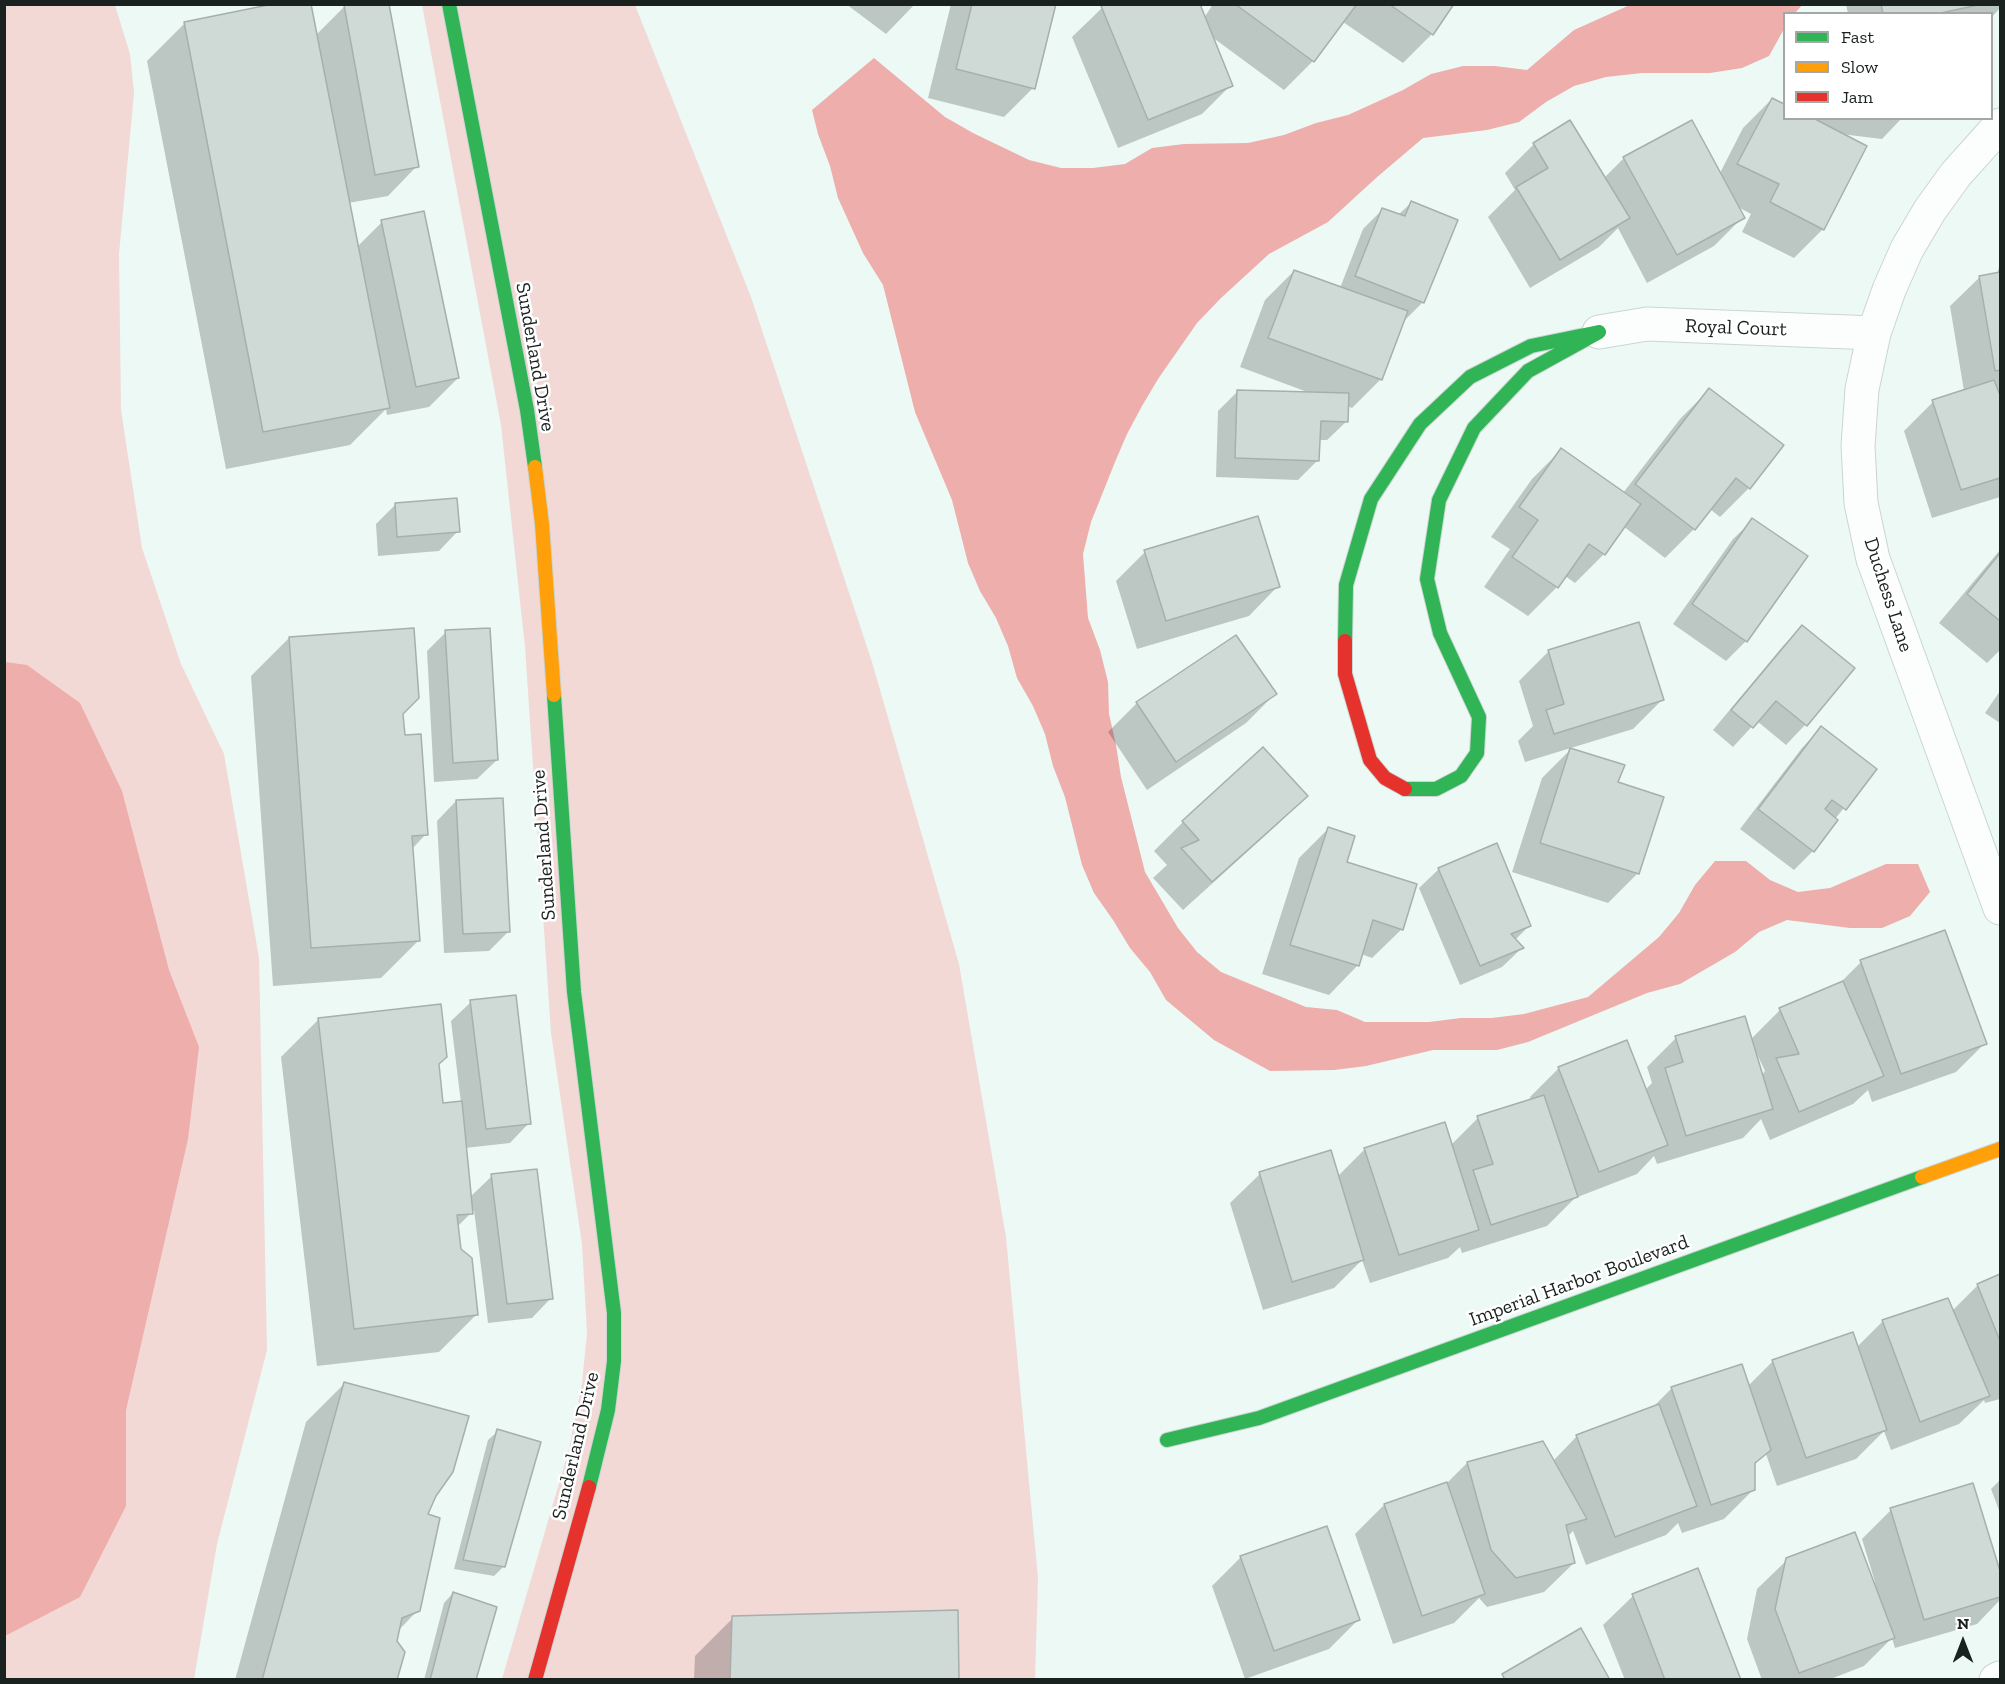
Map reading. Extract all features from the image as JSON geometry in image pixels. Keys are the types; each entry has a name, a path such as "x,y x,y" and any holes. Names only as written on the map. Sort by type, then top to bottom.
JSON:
{"street":[{"name":"Sunderland Drive","path":"449,4 526,410 542,524 574,992 614,1313 614,1361 608,1410 598,1454 535,1680"},
{"name":"Duchess Lane","path":"2001,125 1956,174 1930,210 1907,249 1874,333 1862,389 1858,446 1861,503 1873,559 2001,908"},
{"name":"Royal Court","path":"1599,332 1528,371 1474,428 1439,500 1427,579 1440,633 1479,717 1477,753 1461,776 1436,789 1406,789 1385,778 1370,760 1345,674 1346,585 1371,499 1420,424 1470,377 1531,346 1599,332 1647,324 1874,333"},
{"name":"Imperial Harbor Boulevard","path":"1167,1440 1259,1418 2001,1149"},
{"path":"1996,1680 2001,1678"}],"shaded area":[{"path":"1632,4 1802,5 1796,12 1783,12 1783,31 1769,56 1742,68 1710,73 1642,73 1606,77 1574,86 1546,102 1519,122 1487,130 1423,138 1328,222 1269,254 1197,323 1158,379 1127,434 1091,522 1083,554 1088,618 1100,650 1108,682 1109,714 1121,777 1145,872 1178,928 1197,952 1221,972 1306,1007 1337,1010 1365,1022 1429,1022 1461,1018 1492,1018 1524,1014 1588,997 1659,937 1679,913 1695,885 1715,861 1746,861 1770,880 1798,892 1830,888 1886,864 1918,864 1930,892 1910,916 1882,928 1850,928 1787,920 1759,932 1735,952 1680,984 1647,993 1528,1042 1497,1050 1433,1050 1366,1066 1334,1070 1270,1071 1214,1040 1166,1000 1150,972 1130,948 1094,893 1082,865 1065,797 1053,766 1045,734 1017,678 1008,646 996,618 980,591 968,563 952,500 915,412 883,285 863,253 838,198 812,110 874,58 945,117 973,133 1029,160 1061,168 1093,168 1125,164 1152,148 1184,144 1248,143 1284,135 1316,123 1348,115 1403,90 1431,74 1463,66 1495,66 1527,70 1574,30"},
{"path":"5,5 115,5 130,54 134,93 119,254 121,410 142,548 181,664 224,754 259,958 267,1350 217,1544 194,1679 5,1680"},
{"path":"422,5 635,5 751,297 872,662 959,964 1006,1237 1038,1578 1035,1679 502,1679 569,1449 582,1383 587,1333 582,1244 551,1033 525,647 501,425"},
{"path":"5,662 27,665 80,703 122,791 169,970 199,1047 188,1139 126,1410 126,1506 80,1597 5,1636"}],"building":[{"path":"273,4 311,4 390,408 263,432 184,22"},
{"path":"389,4 419,167 375,175 344,5"},
{"path":"972,4 1056,4 1035,89 956,69"},
{"path":"1105,4 1200,4 1233,86 1148,120 1101,6"},
{"path":"1235,4 1357,4 1314,62"},
{"path":"1389,4 1454,4 1433,35"},
{"path":"1881,4 1983,4 1945,12 1883,12"},
{"path":"1772,98 1783,104 1783,120 1817,120 1867,146 1824,230 1770,202 1779,184 1737,164"},
{"path":"1570,120 1630,218 1560,260 1516,187 1548,168 1533,143"},
{"path":"1692,120 1745,218 1677,255 1623,157"},
{"path":"1411,201 1458,220 1424,303 1355,276 1382,208 1405,216"},
{"path":"424,211 459,378 416,387 381,220"},
{"path":"1294,270 1408,311 1382,380 1268,338"},
{"path":"2000,272 2000,370 1995,371 1979,276"},
{"path":"1994,380 2000,395 2000,478 1961,490 1932,400"},
{"path":"1709,388 1784,445 1750,489 1736,478 1695,530 1635,484"},
{"path":"1237,390 1349,393 1348,422 1321,421 1319,461 1235,458"},
{"path":"1561,448 1641,504 1605,555 1589,544 1558,588 1512,557 1538,520 1519,507"},
{"path":"457,498 460,532 397,537 395,503"},
{"path":"1258,516 1280,587 1166,621 1144,550"},
{"path":"1752,518 1808,556 1747,642 1692,604"},
{"path":"2000,553 2000,621 1967,594"},
{"path":"1639,622 1664,700 1554,734 1546,710 1564,704 1548,650"},
{"path":"1802,625 1855,668 1807,726 1776,701 1753,728 1731,710"},
{"path":"414,628 419,698 403,714 405,735 421,734 428,835 412,836 420,941 311,948 289,637"},
{"path":"490,628 498,760 453,763 445,630"},
{"path":"1236,635 1277,694 1176,762 1136,702"},
{"path":"1821,726 1877,769 1846,810 1832,800 1825,809 1838,820 1814,852 1758,809"},
{"path":"1263,747 1308,796 1212,882 1181,848 1199,840 1182,821"},
{"path":"1570,748 1625,765 1618,782 1664,797 1639,874 1540,843"},
{"path":"503,798 510,932 463,934 456,800"},
{"path":"1328,827 1355,836 1347,862 1417,884 1403,930 1373,920 1359,966 1290,945"},
{"path":"1497,843 1531,926 1511,934 1524,948 1480,966 1438,868"},
{"path":"1945,930 1987,1044 1901,1074 1860,960"},
{"path":"1843,981 1884,1076 1799,1112 1776,1058 1799,1054 1779,1008"},
{"path":"516,995 531,1124 486,1129 470,1000"},
{"path":"441,1004 447,1057 439,1064 443,1103 462,1101 473,1214 457,1215 461,1249 472,1258 478,1315 354,1329 318,1018"},
{"path":"1745,1016 1773,1109 1686,1136 1665,1068 1683,1062 1675,1036"},
{"path":"1627,1040 1668,1145 1599,1172 1558,1067"},
{"path":"1544,1095 1578,1197 1491,1225 1473,1170 1493,1164 1477,1116"},
{"path":"1445,1122 1479,1230 1399,1255 1364,1148"},
{"path":"1331,1150 1364,1260 1292,1282 1259,1172"},
{"path":"537,1169 553,1299 507,1304 491,1174"},
{"path":"2000,1274 2000,1341 1977,1284"},
{"path":"1948,1298 1990,1396 1920,1422 1882,1320"},
{"path":"1853,1332 1887,1430 1806,1458 1772,1360"},
{"path":"1742,1364 1771,1450 1755,1463 1755,1490 1711,1505 1671,1387"},
{"path":"344,1382 469,1416 453,1472 436,1496 428,1514 440,1518 420,1611 402,1618 397,1641 405,1652 397,1680 262,1680"},
{"path":"1659,1404 1697,1506 1615,1537 1576,1435"},
{"path":"497,1429 541,1442 505,1567 463,1560"},
{"path":"1543,1441 1587,1519 1566,1525 1575,1563 1516,1578 1491,1550 1467,1462"},
{"path":"1447,1482 1485,1594 1422,1616 1384,1504"},
{"path":"1973,1483 2000,1571 2000,1597 1924,1620 1890,1508"},
{"path":"1327,1526 1360,1620 1274,1651 1240,1556"},
{"path":"1855,1532 1895,1638 1799,1673 1775,1609 1786,1558"},
{"path":"1698,1568 1741,1680 1665,1680 1632,1594"},
{"path":"453,1592 497,1607 476,1680 430,1680"},
{"path":"958,1610 959,1680 730,1680 732,1616"},
{"path":"1581,1628 1610,1680 1505,1680 1502,1674"}],"traffic: fast":[{"path":"449,4 527,410 535,467"},
{"path":"1405,789 1436,789 1461,776 1477,753 1479,717 1440,633 1427,579 1439,500 1474,428 1528,371 1599,332"},
{"path":"1345,641 1346,585 1371,499 1420,424 1470,377 1531,346 1599,332"},
{"path":"554,695 574,992 614,1313 614,1361 608,1410 589,1487"},
{"path":"1167,1440 1259,1418 1922,1177"}],"traffic: slow":[{"path":"535,467 542,524 554,695"},
{"path":"1922,1177 2000,1149"}],"traffic: jam":[{"path":"1345,641 1345,674 1370,760 1385,778 1405,789"},
{"path":"535,1680 589,1487"}]}
